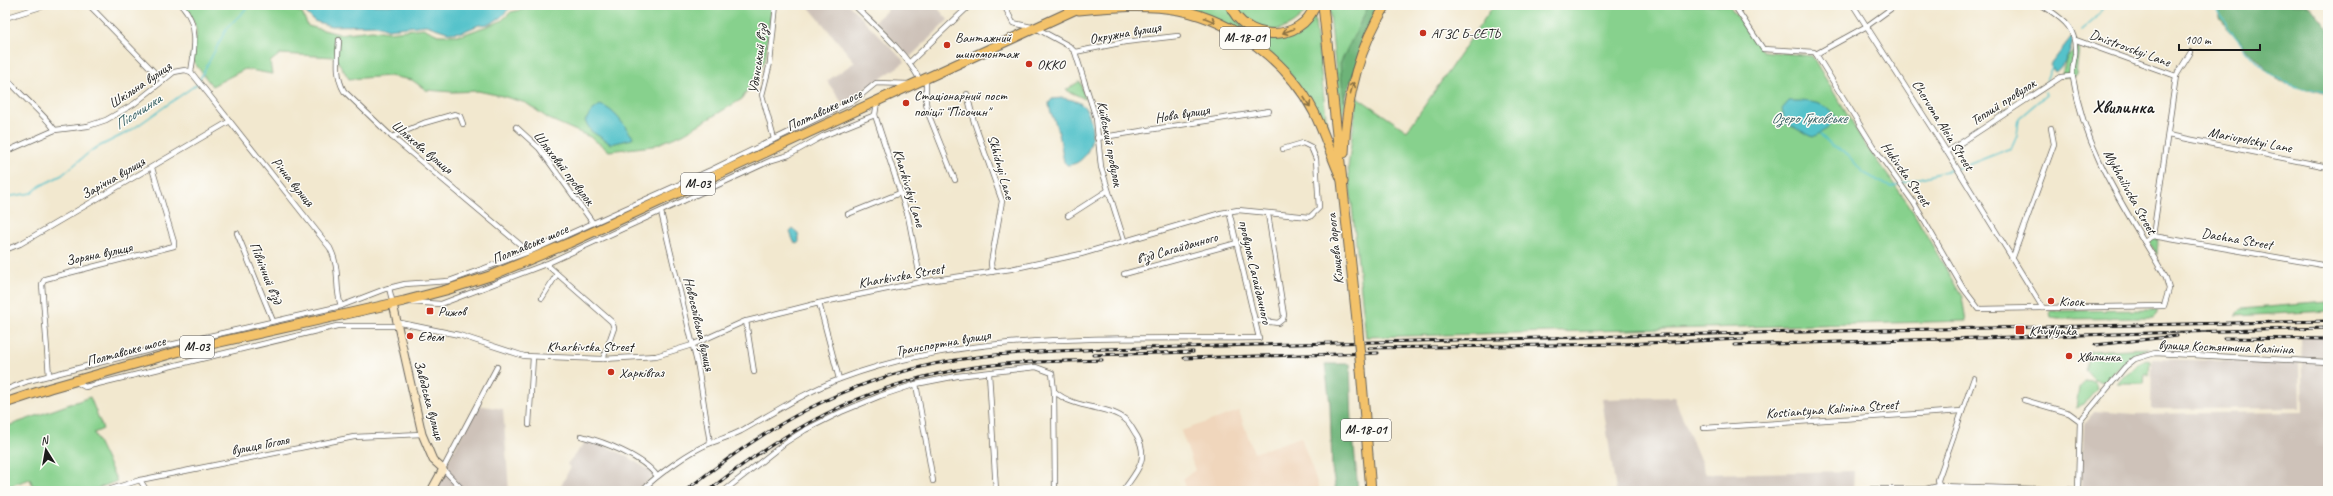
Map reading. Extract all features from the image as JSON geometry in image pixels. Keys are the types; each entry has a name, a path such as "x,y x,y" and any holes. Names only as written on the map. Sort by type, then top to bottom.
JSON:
{"highway":[{"name":"Полтавське шосе","path":"5,404 72,381 184,350 393,304 490,276 556,249 1085,5"},
{"path":"1230,5 1237,18 1245,25 1264,34 1274,34 1294,30 1302,24 1315,5"},
{"name":"Кільцева дорога","path":"1323,5 1357,320 1371,491"},
{"name":"М-18-01","path":"1343,182 1345,132 1349,98 1362,55 1378,16 1386,5"},
{"name":"М-18-01","path":"1078,8 1128,6 1180,10 1231,29 1251,42 1288,75 1313,111 1343,182"}],"street":[{"path":"5,18 47,5"},
{"path":"89,5 163,81"},
{"path":"182,5 191,18 196,42 191,72"},
{"name":"Удянський в’їзд","path":"774,139 762,95 770,63 776,5"},
{"path":"854,5 910,62 919,81 928,113 955,180"},
{"path":"910,62 970,5"},
{"path":"1004,5 1013,24 1036,28 1069,46 1075,52"},
{"path":"1734,5 1763,49 1815,53 1867,26 1896,5"},
{"name":"Chervona Aleia Street","path":"1853,5 1956,166 2043,308"},
{"path":"2042,5 2064,20 2076,40"},
{"name":"Окружна вулиця","path":"1075,52 1125,42 1178,36"},
{"name":"Шляхова вулиця","path":"339,40 337,63 340,84 356,104 392,137 529,252"},
{"name":"Mykhailivska Street","path":"2043,308 2164,306 2169,289 2166,278 2099,164 2086,128 2072,76 2076,40"},
{"name":"Dnistrovskyi Lane","path":"2076,40 2176,76"},
{"name":"Київський провулок","path":"1075,52 1096,118 1100,167 1124,240"},
{"path":"2144,241 2153,236 2176,76 2191,52"},
{"name":"Hukivska Street","path":"1815,53 1873,146 1914,203 1963,288 1979,309 2043,308"},
{"name":"Шкільна вулиця","path":"5,152 55,130 92,125 106,120 134,104 174,72 185,70 191,72"},
{"name":"Річна вулиця","path":"191,72 330,248 338,268 337,288 341,306"},
{"path":"5,76 13,87 42,113 55,130"},
{"name":"Теплий провулок","path":"1947,152 2061,77 2072,76"},
{"path":"5,390 49,376 147,350 341,306 390,288 449,281 529,252 593,223 855,100 876,83 919,81"},
{"name":"Skhidnyi Lane","path":"967,94 974,122 1002,201 991,263 992,272"},
{"name":"Kharkivskyi Lane","path":"877,100 875,115 911,227 921,282"},
{"name":"Нова вулиця","path":"1097,138 1269,111"},
{"path":"392,137 424,123 455,114 460,116 463,124"},
{"path":"404,301 441,304 546,264 772,160 789,155 829,134 875,115"},
{"name":"Зарічна вулиця","path":"5,250 20,244 230,121"},
{"name":"Шляховий провулок","path":"516,127 539,148 593,223"},
{"path":"2013,257 2054,144 2051,128"},
{"name":"Mariupolskyi Lane","path":"2168,135 2328,167"},
{"name":"Kharkivska Street","path":"72,381 85,387 337,326 358,324 396,324 459,335 506,351 534,357 603,360 656,356 692,345 728,327 746,321 819,303 921,282 992,272 1081,254 1124,240 1229,211 1305,218 1315,215 1319,208 1316,158 1311,147 1303,143 1283,149"},
{"name":"Зоряна вулиця","path":"49,376 42,284 45,279 174,246 152,168"},
{"path":"1068,216 1107,191"},
{"path":"848,214 900,193"},
{"name":"провулок Сагайдачного","path":"1229,211 1259,338"},
{"name":"Новоселівська вулиця","path":"661,212 704,397 710,443"},
{"path":"1255,320 1278,323 1283,320 1284,315 1268,214"},
{"name":"Північний в’їзд","path":"237,233 273,321"},
{"name":"Dachna Street","path":"2153,236 2328,266"},
{"name":"в’їзд Сагайдачного","path":"1124,274 1237,243"},
{"path":"546,264 613,323 614,328 603,360"},
{"path":"542,298 557,274"},
{"path":"390,288 393,304"},
{"path":"819,303 839,379"},
{"name":"Заводська вулиця","path":"393,304 396,324 422,434 433,460 464,491"},
{"path":"746,321 754,372"},
{"name":"Транспортна вулиця","path":"641,491 657,476 710,443 733,436 839,379 912,357 1006,344 1067,340 1259,338"},
{"name":"вулиця Костянтина Калініна","path":"2080,421 2125,367 2135,359 2155,353 2328,362"},
{"path":"529,425 534,357"},
{"path":"431,491 497,367"},
{"path":"724,491 786,442 805,430 840,412 916,384 957,376 1036,367 1045,368 1052,373 1054,391 1055,491"},
{"path":"989,373 996,491"},
{"path":"1939,486 1938,480 1974,378"},
{"path":"916,384 933,480"},
{"path":"1054,391 1064,400 1117,414 1128,422 1142,446 1143,454 1140,466 1123,491"},
{"path":"1872,489 1926,489 1939,486 2078,491 2080,421 2069,413 2024,400"},
{"name":"Kostiantyna Kalinina Street","path":"1704,428 1962,411"},
{"name":"вулиця Гоголя","path":"105,491 140,480 354,437 422,434"},
{"path":"581,436 611,445 645,465 657,476"},
{"path":"140,480 146,491"}],"shaded area":[{"path":"807,5 849,5 905,62 843,104 827,81 855,62"},
{"path":"893,5 935,5 948,20 910,57 875,21"},
{"path":"2328,335 2328,491 2147,491 2147,487 2081,487 2084,424 2094,411 2135,414 2303,412 2301,336"},
{"path":"2152,359 2299,363 2300,408 2151,409"},
{"path":"1674,397 1706,474 1854,471 1853,491 1616,491 1602,399"},
{"path":"477,405 503,409 509,491 433,491"},
{"path":"1239,411 1254,453 1301,437 1320,491 1187,491 1183,479 1195,470 1181,431"},
{"path":"587,440 596,441 628,457 652,472 652,477 636,491 531,491 543,488 559,490 570,468 567,464"}],"green space":[{"path":"181,5 285,5 302,13 308,26 339,34 372,30 389,32 423,28 438,35 462,35 501,21 511,12 543,5 772,5 765,60 742,99 683,134 653,146 609,151 590,137 549,119 526,103 478,91 452,92 426,90 412,80 389,76 349,79 335,57 280,54 270,62 272,74 245,69 212,86 190,57 195,41 196,29 191,18"},
{"path":"1157,5 1227,5 1235,15 1242,20 1264,32 1280,37 1292,33 1314,13 1329,141 1289,72 1232,27"},
{"path":"1233,5 1309,5 1304,13 1290,25 1273,30 1264,30 1247,22"},
{"path":"1329,5 1384,5 1348,89 1341,124"},
{"path":"1369,5 1381,5 1373,18 1344,102 1340,64"},
{"path":"1494,5 1729,5 1762,51 1812,56 1866,146 1908,203 1962,297 1966,321 1366,337 1348,168 1357,97 1407,131"},
{"path":"2219,5 2309,5 2328,29 2328,95 2279,82 2219,19"},
{"path":"2079,46 2076,76 2061,77 2066,59"},
{"path":"1080,81 1085,99 1066,90"},
{"path":"2155,238 2158,240 2157,255 2149,241"},
{"path":"2328,302 2328,311 2235,316 2242,309"},
{"path":"2157,310 2157,315 2154,318 2058,319 2051,318 2050,311"},
{"path":"2149,348 2132,355 2104,382 2094,380 2085,370 2090,351"},
{"path":"2148,360 2150,361 2149,375 2145,374 2144,383 2117,383 2139,364"},
{"path":"1325,364 1350,364 1352,424 1358,491 1336,491 1332,469 1330,404"},
{"path":"2084,381 2094,382 2097,389 2084,404 2076,407 2079,388"},
{"path":"90,397 103,429 94,433 117,481 91,491 35,491 30,479 7,487 5,483 5,427"}],"water":[{"path":"293,5 520,5 510,8 500,18 489,24 479,25 462,32 450,33 426,25 388,29 377,25 331,26 314,21 305,12"},
{"path":"2072,37 2072,46 2068,56 2055,72 2050,65"},
{"path":"1063,98 1078,102 1085,108 1090,116 1092,127 1092,138 1084,157 1077,163 1067,165 1064,162 1059,133 1050,110 1049,103 1052,99"},
{"name":"Озеро Гуковське","path":"1789,101 1816,103 1827,108 1836,117 1827,129 1813,137 1785,123 1782,109"},
{"path":"600,105 615,114 633,137 632,139 611,144 591,131 585,121 592,111"},
{"path":"793,229 798,233 799,242 797,244 794,242 790,232"}],"waterway":[{"name":"Пісочинка","path":"5,197 32,193 40,186 62,175 92,150 130,131 197,84 227,28 250,5"},
{"path":"2081,30 2095,18 2105,5"},
{"path":"2214,5 2243,46 2272,75 2281,81 2292,85 2328,94"},
{"path":"2045,82 2052,67"},
{"path":"1902,183 1965,166 2011,148 2017,135 2019,118 2046,95 2045,92"},
{"path":"1820,134 1833,147 1844,151 1864,173 1890,187 1899,184"}],"railway":[{"path":"685,491 740,450 768,432 825,401 887,376 921,367 967,358 1036,352 1240,345 2328,321"},
{"path":"1734,345 2328,328"},
{"path":"2095,345 2177,336"},
{"path":"2224,338 2328,339"},
{"path":"1369,348 1621,344 1743,339"},
{"path":"1093,355 1193,352"},
{"path":"1184,358 1378,353"},
{"path":"708,491 765,449 795,431 825,414 889,387 922,377 975,367 1030,362 1102,360"}],"place":[{"name":"АГЗС Б-СЕТЬ","path":"1423,33"},
{"name":"Вантажний шиномонтаж","path":"947,45"},
{"name":"OKKO","path":"1029,64"},
{"name":"Стаціонарний пост поліції \"Пісочин\"","path":"906,103"},
{"name":"Кіоск","path":"2051,301"},
{"name":"Рижов","path":"430,311"},
{"name":"Khvylynka","path":"2020,330"},
{"name":"Едем","path":"410,336"},
{"name":"Хвилинка","path":"2069,356"},
{"name":"Харківгаз","path":"611,372"}],"district":[{"name":"Хвилинка","path":"2123,107"}]}
